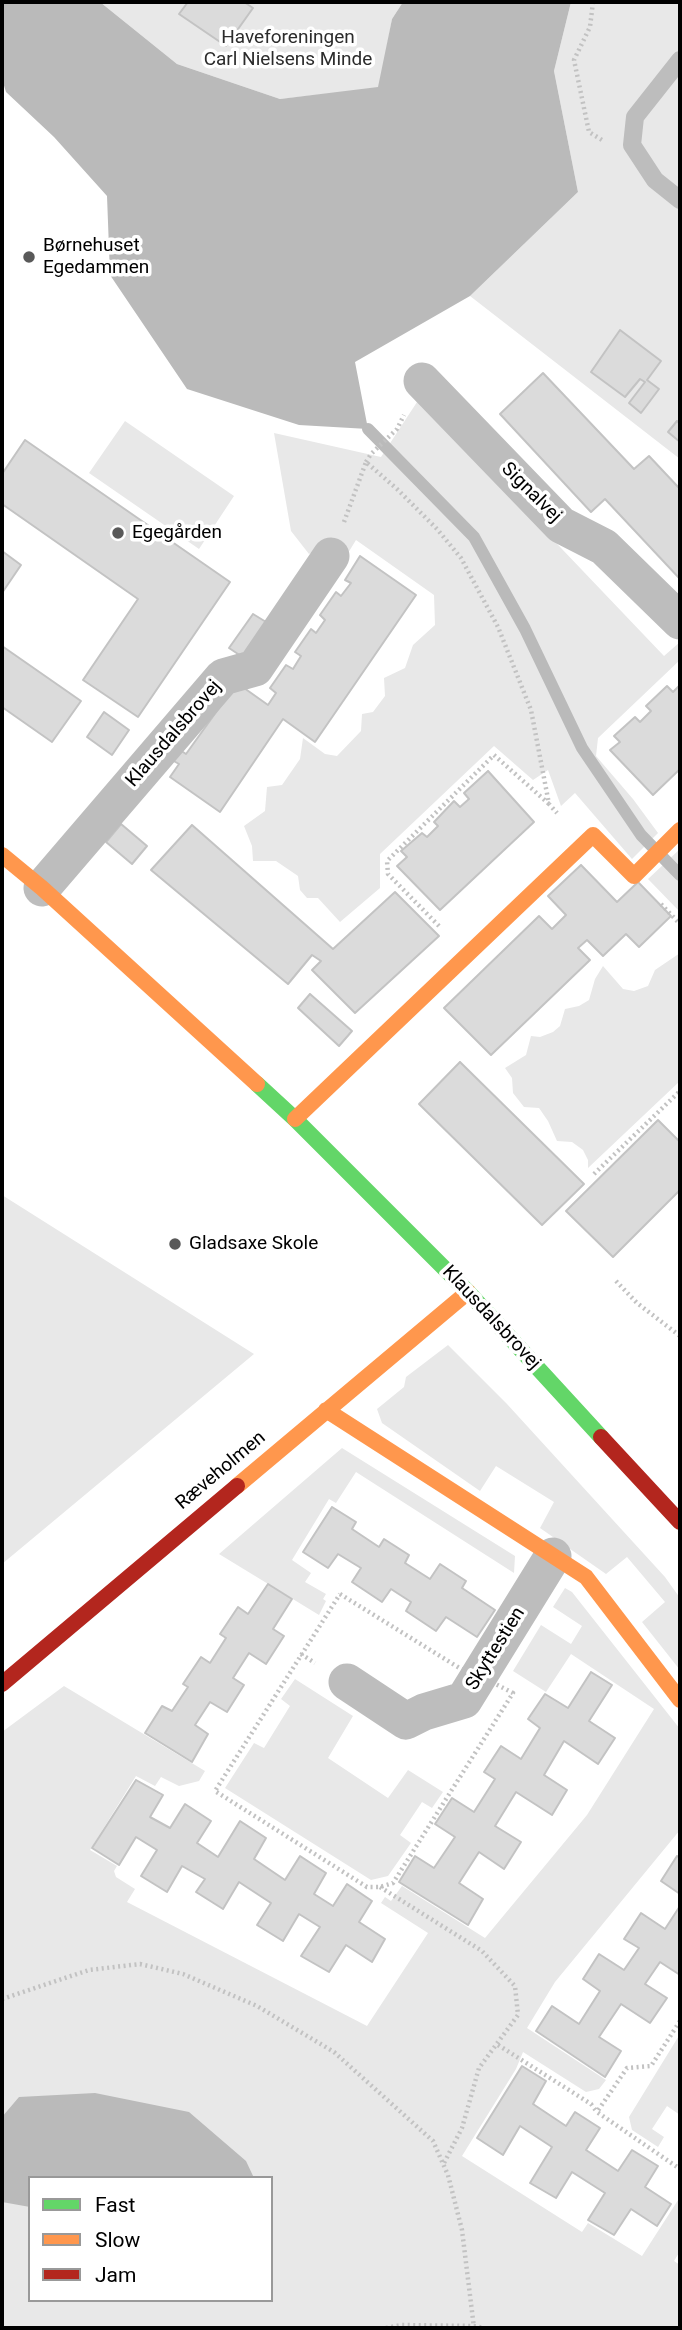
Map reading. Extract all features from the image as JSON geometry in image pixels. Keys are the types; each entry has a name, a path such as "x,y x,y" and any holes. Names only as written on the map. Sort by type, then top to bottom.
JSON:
{"street":[{"name":"Signalvej","path":"422,381 561,524 604,547 680,621"},
{"name":"Klausdalsbrovej","path":"42,888 223,677 255,668 331,556"},
{"path":"295,1119 583,842 593,835 636,873 675,835"},
{"name":"Klausdalsbrovej","path":"2,855 42,888 295,1119 468,1292 680,1522"},
{"name":"Ræveholmen","path":"2,1684 468,1292"},
{"path":"326,1410 586,1577 680,1700"},
{"name":"Skyttestien","path":"347,1682 406,1721 424,1712 464,1700 553,1556"}],"lane":[{"path":"680,60 635,117 632,145 655,180 680,200"}],"path":[{"path":"593,2 590,27 574,60 589,132 609,142 633,134"},
{"path":"331,556 370,454 397,429"},
{"path":"366,462 397,488 461,558 498,627 531,710 549,804"},
{"path":"467,954 388,874 387,861 494,755 549,804 583,842"},
{"path":"594,1174 680,1091"},
{"path":"616,1281 638,1303 680,1336"},
{"path":"380,1886 482,1951 515,1986 518,2015 479,2068 462,2127 443,2164"},
{"path":"2,1999 89,1970 140,1964 183,1974 257,2006 334,2052 433,2141 443,2164 462,2230 474,2327"},
{"path":"597,2112 627,2068 651,2066 680,2021"},
{"path":"498,2045 591,2104 597,2112 680,2169"},
{"path":"386,2328 401,2325 484,2328"}],"green space":[{"name":"Haveforeningen Carl Nielsens Minde","path":"100,2 403,2 392,19 379,88 280,99 177,64"},
{"path":"571,2 680,2 680,459 470,296 578,192 554,71"},
{"path":"419,399 664,656 680,642 680,660 598,738 596,756 658,833 632,859 575,793 561,806 548,770 533,780 494,746 380,854 380,888 340,922 318,898 307,898 300,890 298,876 276,861 253,861 252,846 244,826 265,811 267,787 282,785 300,759 303,738 325,754 337,756 361,731 362,714 373,712 385,696 384,678 405,668 413,645 435,625 434,595 356,540 345,558 323,546 309,554 291,531 274,433 381,457"},
{"path":"125,421 234,496 199,549 89,473"},
{"path":"680,849 680,912 648,879"},
{"path":"680,953 680,1081 588,1168 588,1160 583,1150 572,1142 557,1141 539,1108 524,1107 513,1093 512,1078 505,1068 526,1055 531,1036 540,1037 553,1032 560,1026 565,1009 579,1006 589,1000 595,979 603,966 623,989 634,991 648,986 655,970"},
{"path":"2,1195 254,1354 2,1564"},
{"path":"448,1345 507,1404 665,1577 680,1598 680,1670 642,1622 665,1602 627,1557 606,1574 540,1528 554,1502 496,1466 480,1491 382,1423 377,1409 404,1387 406,1377"},
{"path":"342,1448 515,1556 514,1573 356,1472 336,1503 329,1499 292,1560 311,1573 305,1582 326,1594 323,1599 326,1601 319,1615 219,1554"},
{"path":"565,1588 572,1592 680,1729 680,1830 555,1982 527,2028 606,2080 599,2089 586,2092 523,2052 516,2069 462,2156 582,2232 588,2223 642,2256 680,2197 680,2251 674,2261 680,2265 680,2328 2,2328 2,1732 64,1686 205,1771 199,1781 179,1786 161,1777 155,1786 136,1776 90,1850 117,1866 114,1871 116,1877 135,1889 127,1902 367,2026 428,1933 381,1903 385,1897 391,1901 402,1886 485,1938 587,1815 654,1709 571,1654 546,1692 513,1671 541,1625 571,1644 582,1626 553,1607"},
{"path":"295,1679 353,1716 328,1758 388,1798 408,1770 443,1792 432,1808 422,1802 400,1835 411,1843 388,1876 371,1880 225,1788 254,1743 264,1748 290,1706 281,1699"},
{"path":"680,2034 680,2115 667,2106 652,2129 664,2137 658,2147 632,2130 629,2117"}],"shaded area":[{"path":"2,2 100,2 177,64 280,99 378,87 392,19 403,2 571,2 554,71 578,192 470,296 355,362 368,429 299,425 187,389 110,275 107,196 54,137 6,92 2,79"},
{"path":"95,2093 189,2112 246,2161 253,2176 28,2176 28,2207 2,2202 2,2117 19,2097"}],"building":[{"path":"188,2 244,2 253,8 226,46 179,14"},
{"path":"620,330 661,361 647,380 659,389 641,413 629,403 645,382 640,379 625,397 591,372"},
{"path":"543,373 634,469 649,456 680,489 680,579 605,499 591,512 500,414"},
{"path":"677,421 680,424 680,442 668,432"},
{"path":"25,440 230,582 138,717 83,680 138,599 2,504 2,474"},
{"path":"2,551 21,565 2,593"},
{"path":"360,556 416,595 315,742 283,719 220,812 170,777 179,764 172,760 180,750 186,754 237,683 268,705 276,693 270,688 286,665 293,669 301,656 295,652 311,629 316,633 325,620 320,615 336,592 341,596 351,583 345,580"},
{"path":"253,614 271,625 247,660 229,648"},
{"path":"2,646 81,701 52,742 2,707"},
{"path":"680,685 680,769 653,795 610,750 620,742 614,736 635,717 640,722 651,711 646,706 667,686 673,692"},
{"path":"104,712 129,730 112,755 87,737"},
{"path":"488,771 534,822 440,910 397,866 407,857 401,851 422,833 427,837 438,826 434,822 454,801 460,807 469,799 464,793"},
{"path":"121,824 147,846 132,864 106,842"},
{"path":"192,825 333,949 395,892 439,936 355,1013 312,970 321,961 312,955 288,984 151,870"},
{"path":"581,865 617,902 638,882 671,916 639,947 626,934 603,956 587,940 578,948 590,960 491,1055 444,1008 539,916 552,929 566,915 548,896"},
{"path":"310,994 352,1031 339,1046 298,1008"},
{"path":"460,1062 584,1184 542,1225 419,1104"},
{"path":"658,1120 680,1142 680,1190 613,1257 566,1211"},
{"path":"332,1507 356,1522 352,1529 379,1547 384,1539 409,1555 405,1563 430,1579 440,1564 466,1581 462,1588 495,1610 477,1637 446,1617 436,1631 406,1611 411,1602 391,1589 382,1602 352,1582 361,1568 338,1554 328,1568 303,1552"},
{"path":"268,1584 292,1599 273,1629 284,1636 266,1664 249,1653 233,1678 244,1685 227,1712 210,1702 195,1725 208,1734 192,1762 145,1733 162,1706 172,1711 188,1687 183,1684 201,1657 210,1663 226,1638 220,1634 238,1607 248,1614"},
{"path":"591,1672 612,1685 589,1721 615,1738 598,1764 564,1741 544,1775 567,1790 552,1815 516,1792 495,1826 521,1842 504,1869 479,1852 459,1883 483,1899 468,1925 399,1882 415,1856 434,1868 455,1837 435,1824 452,1798 474,1812 495,1779 484,1772 501,1746 521,1759 540,1728 528,1719 545,1694 568,1708"},
{"path":"136,1780 163,1795 150,1817 170,1828 185,1804 211,1821 197,1843 218,1857 240,1821 266,1838 254,1859 285,1880 300,1856 326,1873 314,1894 333,1906 347,1884 372,1901 359,1922 385,1939 372,1962 346,1945 329,1972 301,1956 320,1927 299,1914 283,1941 257,1925 271,1903 239,1882 223,1909 196,1892 205,1879 182,1866 167,1892 141,1876 157,1850 136,1837 119,1865 92,1848"},
{"path":"677,1856 680,1858 680,1894 661,1881"},
{"path":"680,1906 680,1975 660,1962 645,1984 667,1998 650,2023 621,2004 599,2037 621,2051 605,2077 536,2031 552,2006 579,2024 600,1991 583,1979 599,1954 624,1970 639,1948 624,1939 641,1913 665,1929"},
{"path":"522,2066 546,2081 533,2104 566,2126 575,2112 600,2128 586,2150 618,2171 632,2150 658,2166 645,2187 671,2204 657,2226 631,2209 614,2235 588,2220 605,2193 572,2172 556,2198 530,2183 552,2147 520,2126 503,2155 477,2138"}],"waterway":[{"path":"368,429 474,537 525,629 582,748 641,835 680,875"}],"traffic: fast":[{"path":"257,1084 468,1292 601,1437"}],"traffic: slow":[{"path":"295,1119 593,835 634,876 680,830"},
{"path":"2,855 42,888 257,1084"},
{"path":"237,1486 468,1292"},
{"path":"326,1410 586,1577 680,1700"}],"traffic: jam":[{"path":"601,1437 680,1522"},
{"path":"2,1684 237,1486"}],"place":[{"name":"Børnehuset Egedammen","path":"29,257"},
{"name":"Egegården","path":"118,533"},
{"name":"Gladsaxe Skole","path":"175,1244"}]}
